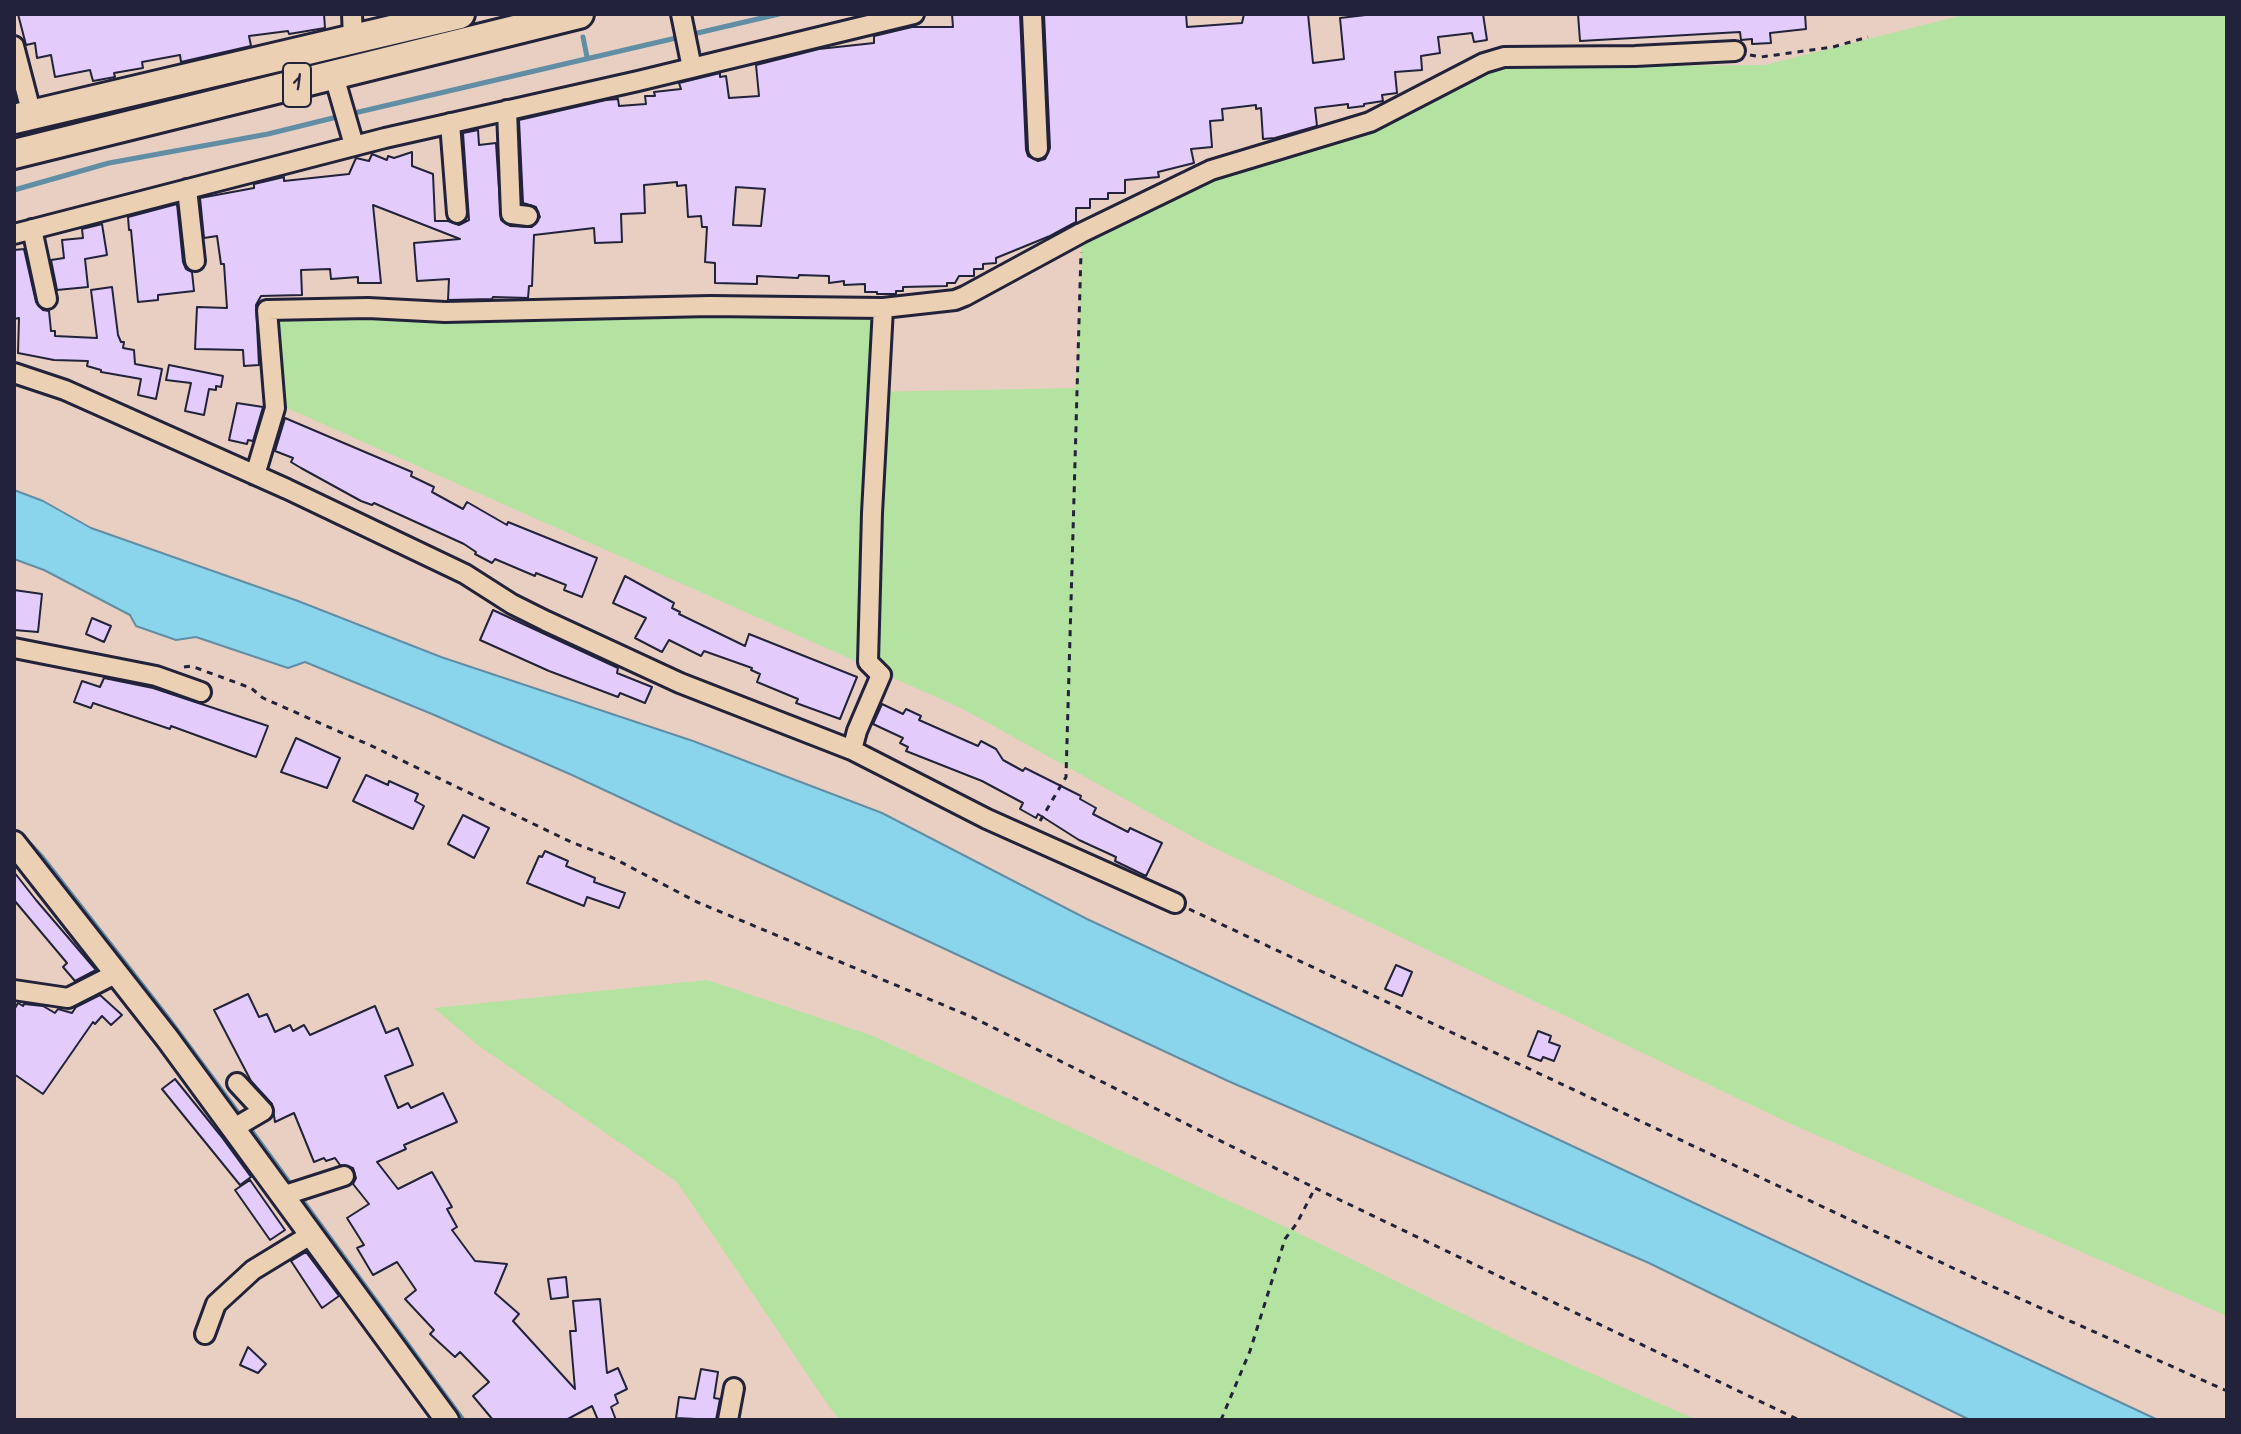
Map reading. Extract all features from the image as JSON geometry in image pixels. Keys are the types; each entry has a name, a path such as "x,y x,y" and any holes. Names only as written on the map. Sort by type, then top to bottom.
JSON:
{"highway":[{"name":"1","path":"23,117 352,26 460,14"},
{"name":"1","path":"14,154 335,82 579,14"}],"street":[{"path":"681,14 690,61"},
{"path":"47,299 23,232 353,142 507,110 690,61 914,14"},
{"path":"1032,14 1038,149"},
{"path":"14,46 23,117"},
{"path":"255,475 275,408 267,310 368,308 445,312 710,306 883,308 955,300 1081,233 1211,170 1370,122 1484,63 1504,57 1635,56 1735,51"},
{"path":"335,82 353,142"},
{"path":"507,110 511,214 528,216"},
{"path":"450,123 457,213"},
{"path":"187,189 195,261"},
{"path":"852,750 881,675 868,662 883,308"},
{"path":"14,373 65,390 255,475 465,574 512,604 680,683 852,750 987,819 1175,903"},
{"path":"14,648 156,676 201,692"},
{"path":"18,848 236,1127 447,1420"},
{"path":"14,990 68,998 115,974"},
{"path":"236,1127 263,1111 237,1083"},
{"path":"286,1195 344,1176"},
{"path":"205,1334 216,1304 253,1270 312,1234"},
{"path":"728,1420 734,1388"}],"path":[{"path":"1735,51 1761,57 1833,47 1868,37"},
{"path":"1040,822 1066,777 1081,233"},
{"path":"156,676 165,668 191,666 251,688 263,698 374,747 571,842 613,858 697,902 972,1017 1315,1188 1799,1420"},
{"path":"1175,903 1973,1278 2227,1391"},
{"path":"1221,1420 1250,1351 1285,1239 1315,1188"}],"green space":[{"path":"1967,14 2227,14 2227,1316 1789,1123 1204,843 963,709 285,407 272,316 870,316 868,392 1076,388 1082,239 1202,177 1368,127 1483,67 1765,65"},
{"path":"707,980 873,1036 1292,1230 1520,1342 1697,1420 841,1420 677,1182 479,1046 434,1008"}],"water":[{"path":"14,490 43,501 91,528 298,601 441,657 693,741 882,813 1087,919 2158,1420 1970,1420 1649,1263 1228,1081 572,775 432,714 305,662 288,668 196,637 176,640 136,626 130,615 44,570 14,559"}],"building":[{"path":"18,14 324,14 325,28 249,36 251,46 181,62 180,55 142,62 143,68 114,73 115,77 93,81 90,70 55,77 51,55 37,58 35,43 26,45"},
{"path":"952,14 1020,14 1026,150 1028,156 1038,161 1045,159 1050,148 1044,14 1186,14 1187,27 1242,23 1244,14 1308,14 1313,63 1344,59 1340,18 1374,14 1483,14 1487,40 1474,42 1472,33 1438,37 1440,53 1421,56 1422,70 1395,72 1397,93 1382,95 1383,101 1364,106 1348,108 1348,104 1315,108 1317,126 1275,138 1263,139 1261,108 1256,109 1256,105 1222,109 1223,120 1210,121 1212,147 1191,149 1194,163 1158,172 1159,177 1125,180 1125,193 1108,193 1108,199 1090,199 1090,208 1076,208 1076,222 996,258 996,263 983,264 983,269 974,269 974,276 959,276 955,283 947,283 947,286 903,287 903,291 896,291 896,294 877,294 865,292 865,284 844,285 844,281 829,283 829,276 799,275 798,278 757,276 757,284 715,283 715,263 705,262 707,227 702,227 701,216 688,217 686,185 677,186 677,182 644,185 645,213 621,214 622,242 595,243 594,228 534,235 532,286 529,286 528,298 448,300 449,279 417,281 414,243 460,239 373,205 381,283 358,283 358,277 331,279 330,269 301,270 302,295 261,296 256,305 259,365 244,366 243,350 195,349 197,307 227,308 224,264 221,264 217,236 204,238 200,198 254,188 254,184 284,177 284,181 349,174 356,158 369,161 372,154 387,160 388,156 394,158 412,152 412,166 433,174 435,221 459,225 469,220 463,133 478,130 479,145 496,143 501,220 510,226 532,227 540,217 536,207 523,203 519,120 606,100 618,99 619,106 646,104 645,96 655,96 654,92 681,89 679,83 720,73 720,77 726,76 729,98 759,96 756,65 819,49 874,43 874,36 912,27 953,27","holes":["736,187 765,189 761,226 733,225"]},
{"path":"1578,14 1805,14 1806,29 1770,33 1771,43 1752,44 1752,39 1741,40 1740,32 1580,41"},
{"path":"177,204 183,262 186,269 192,272 194,291 158,295 158,300 138,302 128,217"},
{"path":"102,224 107,255 85,259 88,287 57,290 51,260 64,258 62,240 83,238 82,229"},
{"path":"24,249 36,302 43,310 49,311 51,331 55,331 55,336 97,338 91,290 112,287 118,335 124,342 123,348 134,350 135,364 162,369 156,399 138,395 141,379 101,372 87,366 88,361 54,360 18,353 19,318 14,319 14,250"},
{"path":"169,365 223,376 221,387 209,389 204,415 185,411 191,383 166,380"},
{"path":"237,403 263,407 253,441 248,440 247,444 229,440"},
{"path":"285,418 412,472 411,476 434,487 432,492 463,509 467,502 507,525 508,522 597,558 582,597 564,590 566,585 536,573 535,576 495,559 492,563 464,544 374,503 361,501 291,462 293,458 275,451"},
{"path":"625,576 674,603 672,608 679,614 745,646 749,634 857,677 840,719 796,703 798,699 757,682 760,674 752,668 704,651 701,656 669,640 662,652 635,638 646,618 613,603"},
{"path":"14,590 42,594 38,632 14,630"},
{"path":"493,610 618,668 617,673 652,687 645,703 620,693 618,697 549,671 480,640"},
{"path":"92,618 111,626 104,642 86,634"},
{"path":"104,678 153,688 268,726 256,757 171,726 170,729 93,703 91,708 74,702 82,681 100,687"},
{"path":"882,704 903,714 906,709 921,716 919,720 978,746 981,741 996,749 1003,760 1023,771 1025,768 1081,796 1080,799 1096,808 1093,814 1128,832 1130,828 1162,843 1146,876 1115,861 1116,857 1079,840 1038,814 1036,818 1020,809 1023,803 982,781 906,751 908,747 900,743 903,738 873,724"},
{"path":"296,738 340,758 327,788 281,772"},
{"path":"366,775 418,794 415,801 424,806 413,829 353,801"},
{"path":"463,815 489,828 474,858 448,844"},
{"path":"545,851 568,861 566,866 595,878 594,882 625,893 619,908 587,897 584,906 527,883 539,856 542,857"},
{"path":"14,872 96,970 75,981 63,967 67,963 14,900"},
{"path":"1396,965 1412,972 1402,996 1385,989"},
{"path":"248,994 259,1017 267,1014 275,1032 290,1025 293,1031 304,1025 310,1035 375,1006 386,1033 398,1028 413,1065 385,1076 398,1108 408,1103 411,1108 443,1093 457,1122 404,1145 406,1149 377,1162 398,1189 432,1172 452,1207 447,1209 457,1227 452,1230 475,1261 507,1264 495,1293 519,1314 513,1321 575,1389 570,1331 576,1331 573,1301 600,1299 607,1373 618,1368 627,1389 615,1395 618,1403 611,1407 616,1420 598,1420 592,1406 566,1420 493,1420 473,1396 489,1382 460,1352 455,1357 430,1334 434,1330 405,1299 416,1290 397,1262 373,1275 357,1248 364,1245 347,1218 369,1204 353,1184 356,1178 353,1168 340,1165 335,1158 314,1162 294,1113 275,1122 272,1104 251,1081 214,1010"},
{"path":"100,995 122,1015 111,1025 102,1016 95,1024 93,1022 43,1094 14,1074 14,1010 18,1003 43,1006 55,1013 58,1009 72,1013 76,1007"},
{"path":"1538,1031 1551,1036 1549,1042 1560,1046 1554,1061 1543,1057 1541,1061 1528,1056"},
{"path":"175,1079 251,1177 240,1185 162,1089"},
{"path":"250,1180 285,1230 270,1240 235,1190"},
{"path":"306,1252 339,1296 322,1308 291,1261"},
{"path":"566,1277 568,1297 551,1299 548,1279"},
{"path":"248,1347 266,1364 258,1373 240,1365"},
{"path":"701,1369 718,1372 714,1398 720,1399 716,1420 676,1418 679,1397 695,1399"}],"waterway":[{"path":"350,114 779,14"},
{"path":"583,37 587,57"},
{"path":"14,190 109,163 268,134 341,116"},
{"path":"21,843 26,840 42,857 242,1118"},
{"path":"248,1126 463,1420"}]}
